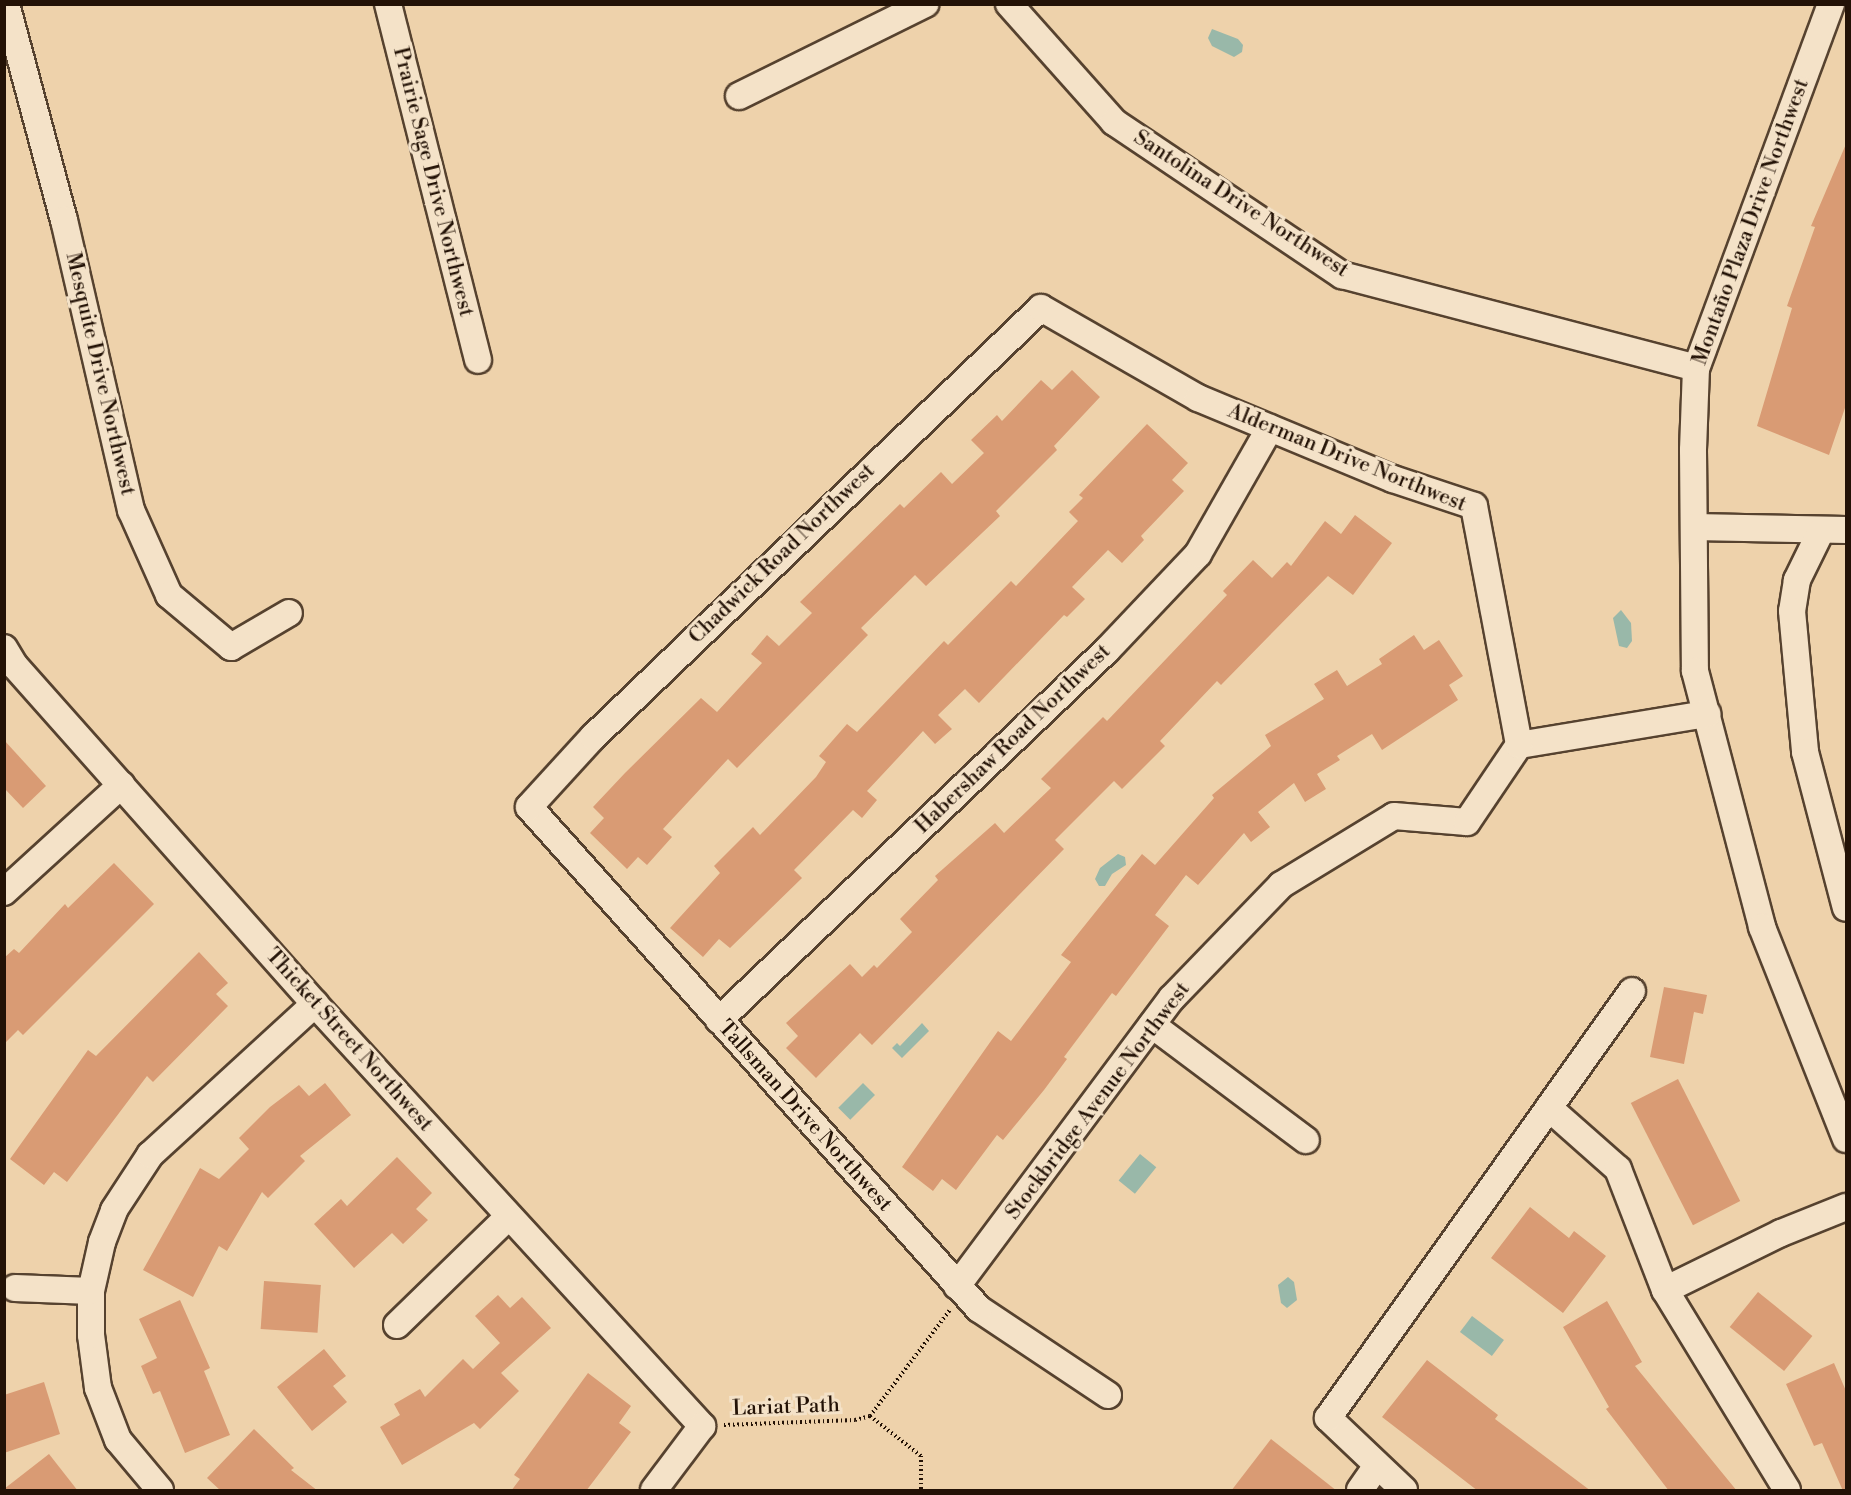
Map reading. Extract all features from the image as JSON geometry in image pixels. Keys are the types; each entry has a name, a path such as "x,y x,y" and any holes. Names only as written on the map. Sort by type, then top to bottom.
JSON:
{"street":[{"name":"Mesquite Drive Northwest","path":"6,4 64,220 131,510 169,595 231,647 289,613"},
{"name":"Prairie Sage Drive Northwest","path":"388,4 478,360"},
{"path":"739,96 925,4"},
{"name":"Santolina Drive Northwest","path":"1009,4 1114,122 1342,274 1696,368"},
{"name":"Montaño Plaza Drive Northwest","path":"1831,4 1696,368 1695,671 1762,927 1846,1139"},
{"name":"Alderman Drive Northwest","path":"1041,308 1198,398 1393,479 1474,506 1519,745"},
{"name":"Chadwick Road Northwest","path":"529,807 593,737 1041,308"},
{"name":"Habershaw Road Northwest","path":"719,1020 1107,650 1198,554 1270,429"},
{"path":"1694,526 1846,530"},
{"path":"1821,531 1797,580 1792,611 1807,761 1846,908"},
{"name":"Thicket Street Northwest","path":"4,648 15,666 315,1004 702,1426"},
{"path":"1519,745 1707,714"},
{"name":"Stockbridge Avenue Northwest","path":"962,1291 1172,998 1281,885 1394,816 1467,822 1519,745"},
{"path":"4,892 121,785"},
{"name":"Tallsman Drive Northwest","path":"529,807 979,1309 1108,1395"},
{"path":"1404,1491 1376,1467 1328,1418 1632,992"},
{"path":"159,1491 118,1440 98,1388 90,1335 91,1291 114,1210 150,1155 315,1004"},
{"path":"1152,1025 1306,1140"},
{"path":"1549,1108 1618,1169 1665,1290 1787,1491"},
{"path":"1665,1290 1780,1233 1846,1207"},
{"path":"396,1325 509,1216"},
{"path":"15,1288 91,1291"},
{"path":"654,1491 702,1426"},
{"path":"1360,1491 1376,1467"}],"path":[{"path":"921,1491 921,1456 870,1416 962,1291"},
{"name":"Lariat Path","path":"702,1426 855,1420 870,1416"}],"shaded area":[{"path":"1212,29 1238,39 1243,45 1242,52 1234,57 1212,46 1208,38"},
{"path":"1621,610 1631,623 1632,641 1627,648 1619,646 1613,618"},
{"path":"1118,854 1125,857 1126,865 1112,874 1105,886 1099,886 1095,879 1100,868"},
{"path":"922,1023 929,1031 902,1058 892,1048 897,1043 900,1046"},
{"path":"863,1083 875,1095 850,1120 838,1108"},
{"path":"1140,1154 1156,1167 1135,1194 1119,1180"},
{"path":"1288,1277 1294,1282 1297,1300 1287,1308 1281,1303 1278,1285"},
{"path":"1472,1316 1504,1340 1492,1356 1460,1332"}],"building":[{"path":"1846,144 1846,405 1829,455 1757,426 1792,308 1787,306 1815,227 1811,226"},
{"path":"1072,370 1100,397 1054,446 1057,450 996,511 1000,516 926,586 915,575 861,628 868,635 737,768 728,759 663,829 672,837 647,865 638,857 627,869 590,833 604,818 593,807 701,698 717,712 762,663 751,654 767,635 779,646 812,613 800,602 900,504 904,508 941,472 952,484 984,453 971,440 997,415 1002,421 1041,380 1052,390"},
{"path":"1147,424 1188,463 1172,480 1184,491 1141,536 1144,540 1122,563 1108,550 1072,587 1085,599 1067,617 1064,615 979,703 965,689 938,715 952,729 935,744 923,731 867,791 877,800 862,818 853,810 794,870 802,878 730,948 719,939 703,957 670,928 720,873 714,866 753,827 760,835 816,777 826,762 819,756 847,724 857,732 944,641 948,645 1011,581 1016,586 1078,521 1069,512 1083,498 1079,495"},
{"path":"1355,515 1392,543 1353,595 1328,576 1221,685 1217,681 1160,741 1165,746 1122,789 1114,781 1055,840 1064,849 872,1045 860,1033 816,1078 786,1048 798,1036 786,1023 850,964 862,977 874,965 877,968 912,932 900,919 938,880 935,876 995,823 1004,833 1051,788 1041,779 1103,717 1107,721 1227,595 1223,591 1253,560 1272,578 1287,562 1291,566 1325,521 1341,534"},
{"path":"1414,635 1424,650 1439,640 1463,676 1449,685 1458,700 1382,750 1372,734 1337,756 1340,760 1317,774 1326,789 1305,802 1294,783 1258,812 1270,827 1251,842 1244,833 1198,885 1186,875 1155,915 1169,926 1116,996 1112,993 1064,1057 1067,1059 1044,1090 1003,1140 997,1135 956,1190 942,1179 933,1191 902,1167 998,1031 1011,1041 1071,962 1061,955 1142,854 1155,865 1214,798 1212,795 1271,746 1265,735 1324,699 1314,684 1337,670 1347,686 1382,664 1379,659"},
{"path":"4,740 46,786 23,808 4,788"},
{"path":"114,863 154,904 23,1035 18,1030 4,1044 4,958 14,949 19,953 65,904 68,908"},
{"path":"199,952 228,983 216,994 228,1006 153,1082 147,1076 67,1182 54,1172 44,1185 10,1159 88,1050 96,1056"},
{"path":"1664,987 1707,995 1703,1014 1694,1012 1684,1064 1650,1057"},
{"path":"1678,1079 1740,1201 1693,1225 1631,1103"},
{"path":"325,1083 351,1115 300,1156 305,1161 268,1198 262,1192 227,1251 219,1246 193,1297 143,1270 200,1168 219,1179 249,1149 239,1138 270,1107 299,1085 309,1096"},
{"path":"397,1157 432,1193 416,1209 428,1220 403,1244 392,1233 354,1268 314,1224 341,1199 347,1206"},
{"path":"1530,1207 1569,1238 1574,1231 1606,1256 1563,1313 1491,1258"},
{"path":"264,1281 321,1285 318,1333 261,1329"},
{"path":"1758,1292 1812,1336 1784,1371 1730,1327"},
{"path":"498,1295 510,1308 522,1297 551,1328 501,1373 519,1391 480,1429 474,1423 402,1465 380,1427 400,1415 394,1404 420,1389 425,1397 463,1359 473,1369 500,1343 475,1316"},
{"path":"180,1300 210,1368 204,1371 230,1435 185,1453 160,1391 153,1394 141,1366 157,1358 139,1319"},
{"path":"1607,1301 1642,1362 1635,1366 1737,1491 1669,1491 1606,1409 1609,1407 1563,1327"},
{"path":"324,1349 346,1376 333,1386 347,1402 312,1431 277,1387"},
{"path":"1427,1360 1498,1415 1495,1419 1591,1491 1478,1491 1382,1417"},
{"path":"1834,1363 1846,1391 1846,1491 1843,1491 1822,1443 1814,1446 1786,1384"},
{"path":"588,1373 631,1406 619,1423 631,1432 586,1491 511,1491 520,1479 514,1475"},
{"path":"44,1382 60,1434 4,1453 4,1395"},
{"path":"254,1429 294,1468 291,1470 318,1491 221,1491 207,1478"},
{"path":"1271,1439 1337,1491 1231,1491"},
{"path":"49,1454 78,1491 4,1491 4,1489"}]}
